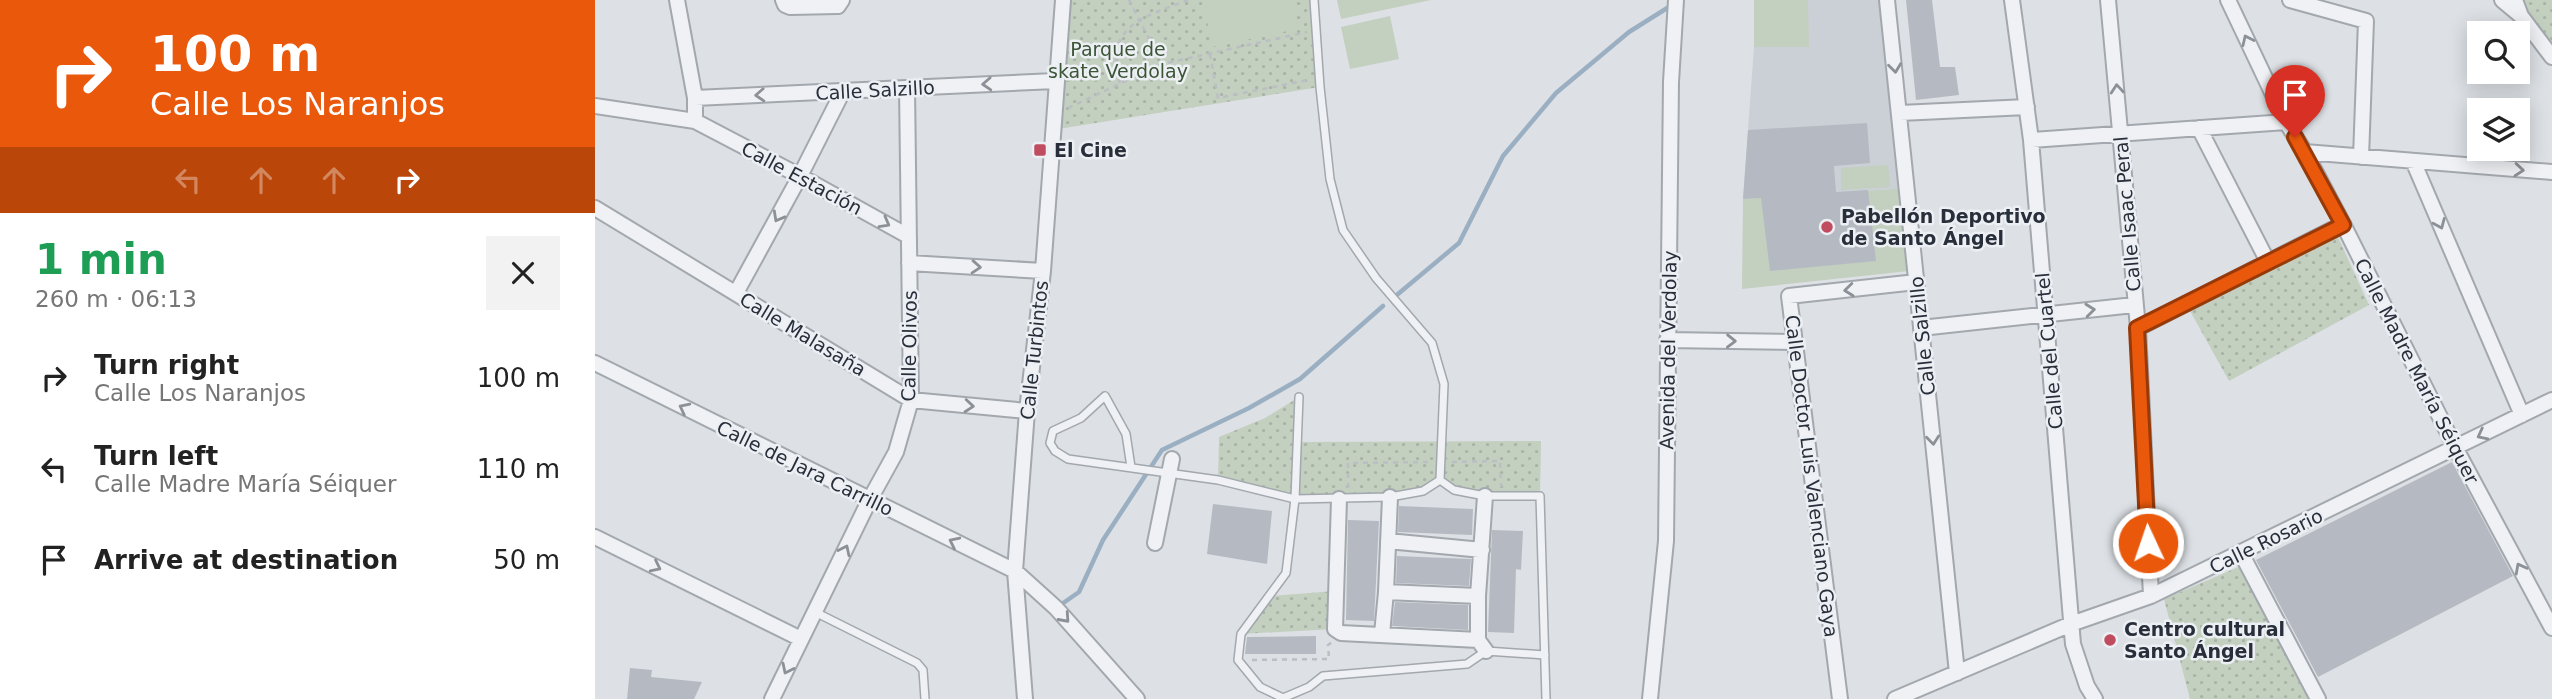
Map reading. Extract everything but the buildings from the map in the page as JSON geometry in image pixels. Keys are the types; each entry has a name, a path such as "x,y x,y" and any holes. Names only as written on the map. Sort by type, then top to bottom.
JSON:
{"street":[{"path":"677,0 695,98 695,121"},
{"path":"783,0 785,5 790,7 801,7 838,6 842,0"},
{"name":"Calle Turbintos","path":"1025,699 1015,571 1027,411 1043,271 1063,0"},
{"name":"Avenida del Verdolay","path":"1650,699 1666,541 1671,82 1676,0"},
{"name":"Calle Salzillo","path":"1887,0 1957,673"},
{"name":"Calle del Cuartel","path":"2012,0 2031,140 2073,644 2087,686 2095,699"},
{"name":"Calle Isaac Peral","path":"2108,0 2137,328 2151,596"},
{"name":"Calle Madre María Séiquer","path":"2228,0 2286,122 2305,152 2456,449 2552,628"},
{"path":"2290,0 2367,21 2361,157"},
{"path":"2502,0 2521,16 2552,57"},
{"path":"2515,0 2521,16"},
{"name":"Calle Salzillo","path":"695,98 1055,81"},
{"name":"Calle Olivos","path":"772,699 869,501 896,452 911,400 907,88"},
{"path":"736,293 843,91"},
{"name":"Calle Estación","path":"595,106 695,121 908,236"},
{"path":"1900,113 2027,107"},
{"path":"2031,140 2286,122"},
{"path":"2199,128 2268,262"},
{"path":"2305,152 2552,172"},
{"path":"2413,161 2522,415"},
{"name":"Calle Malasaña","path":"595,208 911,400 1027,411"},
{"path":"2137,328 2343,225"},
{"path":"909,263 1043,271"},
{"name":"Calle Doctor Luis Valenciano Gaya","path":"1840,699 1789,296 1916,282"},
{"path":"1921,328 2134,305"},
{"path":"1667,340 1794,342"},
{"name":"Calle de Jara Carrillo","path":"595,363 1015,571 1056,608 1136,699"},
{"name":"Calle Rosario","path":"1895,699 2071,624 2151,596 2552,400"},
{"path":"1155,543 1162,473 1172,459"},
{"path":"1344,499 1335,629 1341,633 1382,634 1482,645 1478,596 1485,496"},
{"path":"1382,634 1390,497"},
{"path":"595,537 801,639"},
{"path":"1388,541 1482,550"},
{"path":"2241,553 2318,699"},
{"path":"1386,592 1478,596"}],"lane":[{"path":"1314,0 1330,180 1343,230 1376,278 1431,343 1444,384 1440,480"},
{"path":"1131,467 1126,434 1105,396 1081,418 1053,431 1050,443 1055,451 1068,459 1218,480 1295,499 1390,497 1423,491 1440,480"},
{"path":"1300,397 1295,499 1286,573 1241,634 1238,660 1260,687 1283,698 1309,687 1323,676 1467,664 1482,645 1545,655"},
{"path":"1440,480 1454,490 1485,496 1540,496 1546,699"},
{"path":"815,611 917,663 923,670 925,699"}],"path":[{"path":"1129,0 1162,64"},
{"path":"1120,83 1114,64 1122,33 1140,19 1188,0"},
{"path":"1053,115 1162,64 1317,29"},
{"path":"1210,54 1218,98 1320,78"},
{"path":"1344,499 1348,463 1500,461 1501,495"},
{"path":"1238,660 1329,659"}],"shaded area":[{"path":"1754,0 1887,0 1907,188 1743,199 1754,47"}],"green space":[{"name":"Parque de skate Verdolay","path":"1063,0 1314,0 1320,87 1052,130"},
{"path":"1203,0 1292,0 1298,29 1212,47"},
{"path":"1337,0 1431,0 1341,19"},
{"path":"1754,0 1808,0 1809,47 1754,47"},
{"path":"2515,0 2552,0 2552,57 2530,21"},
{"path":"1390,16 1399,59 1350,69 1341,27"},
{"path":"1888,165 1890,187 1841,190 1841,168"},
{"name":"Pabellón Deportivo de Santo Ángel","path":"1907,188 1909,271 1742,289 1743,199"},
{"path":"2337,235 2369,305 2229,381 2189,309"},
{"path":"1299,397 1298,442 1541,441 1540,496 1475,494 1451,487 1440,480 1423,491 1390,497 1295,499 1218,480 1219,437 1265,418"},
{"path":"2243,565 2313,699 2190,699 2164,599"},
{"path":"1335,591 1335,629 1241,634 1271,596"}],"waterway":[{"path":"1398,294 1459,243 1503,156 1556,93 1629,32 1672,5"},
{"path":"1059,606 1079,592 1103,540 1162,450 1249,408 1300,379 1383,306"}],"place":[{"name":"El Cine","path":"1040,150"},
{"name":"Pabellón Deportivo de Santo Ángel","path":"1827,227"},
{"name":"Centro cultural Santo Ángel","path":"2110,640"}],"route":[{"path":"2148,543 2137,328 2343,225 2295,137"}]}
